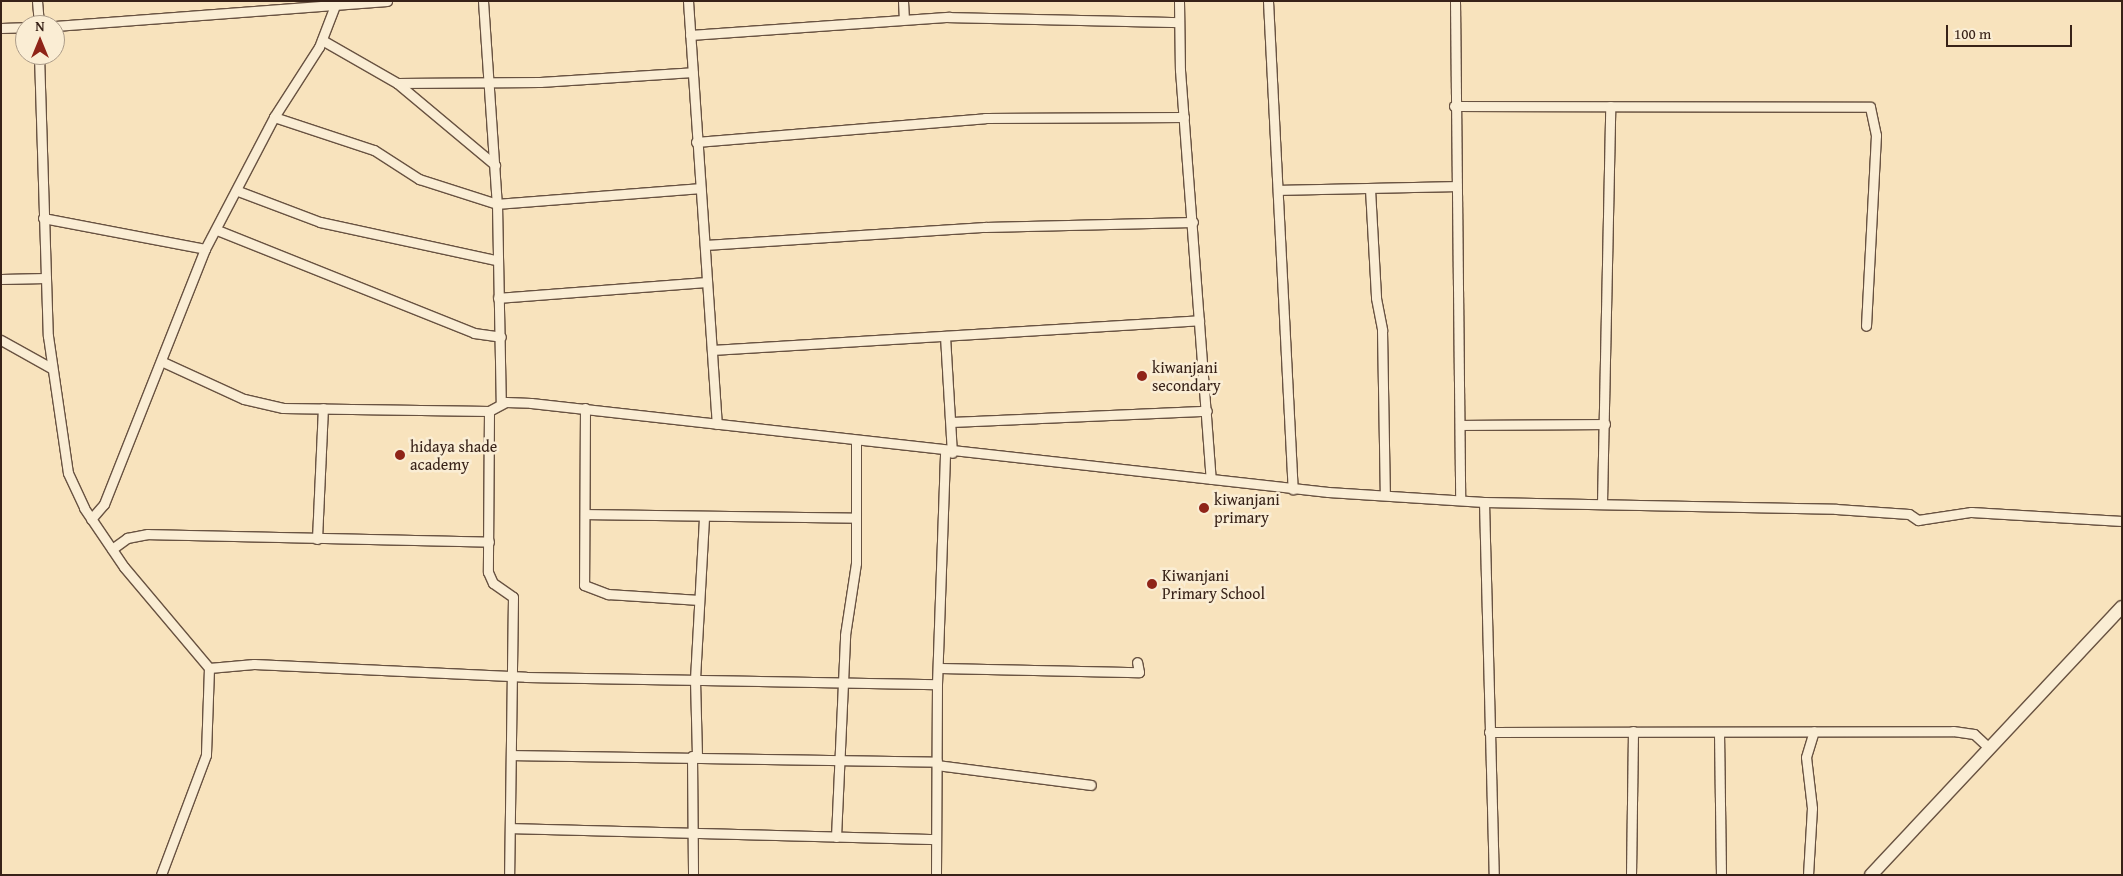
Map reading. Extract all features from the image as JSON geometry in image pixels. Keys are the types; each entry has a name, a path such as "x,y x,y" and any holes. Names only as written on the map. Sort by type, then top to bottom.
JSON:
{"street":[{"path":"37,1 39,15"},
{"path":"65,25 190,13 334,8 387,1"},
{"path":"483,1 498,204 496,260 501,336 501,404"},
{"path":"688,1 696,142 705,245 705,282 717,424"},
{"path":"903,1 904,19"},
{"path":"1179,1 1178,22 1184,117 1211,478"},
{"path":"1268,1 1293,489"},
{"path":"1455,1 1454,106 1460,499"},
{"path":"91,519 104,504 163,362 206,248 238,191 274,117 322,40 334,8"},
{"path":"690,35 904,19 1178,22"},
{"path":"1,28 15,27"},
{"path":"322,40 397,82 495,165"},
{"path":"39,65 43,218 51,368 66,464 91,519 112,549 209,668 206,755 161,875"},
{"path":"397,82 488,82 693,72"},
{"path":"1454,106 1873,109 1876,141 1866,326"},
{"path":"1602,503 1610,106"},
{"path":"274,117 374,150 419,180 498,204 700,188"},
{"path":"696,142 985,118 1184,117"},
{"path":"1279,190 1455,186"},
{"path":"1370,189 1382,330 1385,495"},
{"path":"238,191 320,222 496,260"},
{"path":"43,218 206,248"},
{"path":"705,245 994,227 1193,222"},
{"path":"217,230 474,333 501,336"},
{"path":"1,279 46,278"},
{"path":"498,298 705,282"},
{"path":"712,350 1199,320"},
{"path":"936,875 936,684 940,668 948,453 951,422 946,336"},
{"path":"1,340 51,368"},
{"path":"163,362 256,404 323,408 490,411 501,404 585,408 948,453 1211,478 1293,489 1484,502 1836,509 1909,514 1918,520 1971,512 2122,521"},
{"path":"317,539 323,408"},
{"path":"585,408 585,587 616,595 699,600"},
{"path":"490,411 489,542 491,580 514,597 509,875"},
{"path":"951,422 1207,411"},
{"path":"1460,425 1605,424"},
{"path":"836,837 843,684 856,518 856,442"},
{"path":"1484,502 1494,875"},
{"path":"584,514 856,518"},
{"path":"693,875 695,679 704,516"},
{"path":"112,549 141,535 489,542"},
{"path":"1871,875 2122,607"},
{"path":"940,668 1139,672 1137,662"},
{"path":"209,668 254,664 512,677 695,679 843,684 936,684"},
{"path":"1630,875 1632,731"},
{"path":"1808,875 1812,808 1806,757 1814,731"},
{"path":"1489,732 1965,732 1989,748"},
{"path":"1719,732 1721,875"},
{"path":"512,754 841,759 937,764 1091,786"},
{"path":"511,828 935,839"}],"place":[{"name":"kiwanjani secondary","path":"1142,376"},
{"name":"hidaya shade academy","path":"400,455"},
{"name":"kiwanjani primary","path":"1204,508"},
{"name":"Kiwanjani Primary School","path":"1152,584"}]}
